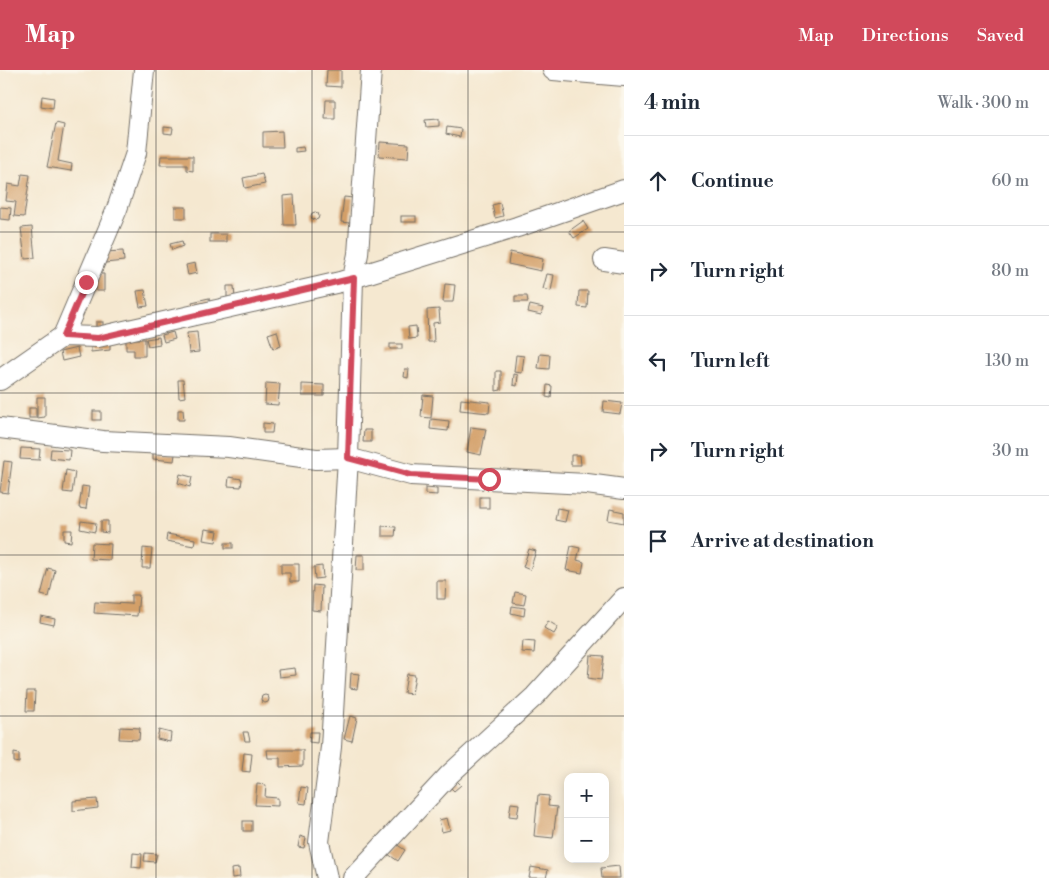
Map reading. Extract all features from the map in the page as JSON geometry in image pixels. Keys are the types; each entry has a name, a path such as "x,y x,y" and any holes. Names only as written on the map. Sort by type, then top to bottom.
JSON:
{"street":[{"path":"0,380 63,336 117,209 136,153 144,70"},
{"path":"327,878 319,842 331,747 348,458 354,278 358,254 371,70"},
{"path":"553,70 624,76"},
{"path":"63,336 98,338 354,278 525,224 624,190"},
{"path":"604,260 624,262"},
{"path":"0,428 103,441 229,447 316,459 348,458 411,475 587,484 624,489"},
{"path":"353,878 450,774 535,696 624,598"}],"building":[{"path":"327,70 341,70 341,87 326,86"},
{"path":"42,96 54,98 53,108 41,106"},
{"path":"326,100 335,100 335,119 325,119"},
{"path":"439,119 439,126 426,127 425,120"},
{"path":"56,123 64,125 58,161 72,164 71,171 47,167"},
{"path":"164,127 173,128 172,134 164,133"},
{"path":"447,127 461,129 460,137 446,134"},
{"path":"282,131 283,147 263,147 263,132"},
{"path":"380,142 409,144 408,158 379,156"},
{"path":"303,147 304,151 295,152 295,148"},
{"path":"161,156 193,156 193,171 187,170 187,165 160,165"},
{"path":"22,174 30,175 24,217 14,216 16,202 6,201 8,184 20,186"},
{"path":"262,174 265,184 245,188 243,178"},
{"path":"294,195 296,225 284,225 283,196"},
{"path":"344,197 353,198 350,223 341,222"},
{"path":"500,203 503,216 495,218 492,205"},
{"path":"0,207 11,208 10,220 0,219"},
{"path":"175,207 186,207 186,218 175,218"},
{"path":"315,212 319,216 315,220 311,216"},
{"path":"401,216 416,216 416,222 401,222"},
{"path":"583,221 588,229 574,238 569,231"},
{"path":"32,227 35,258 25,259 21,228"},
{"path":"210,234 226,234 226,242 210,242"},
{"path":"182,241 183,246 172,250 170,244"},
{"path":"123,251 124,261 105,263 104,252"},
{"path":"510,252 543,259 541,271 508,264"},
{"path":"195,263 197,273 188,275 186,265"},
{"path":"97,274 104,274 104,291 96,291"},
{"path":"547,274 554,275 551,291 543,289"},
{"path":"445,284 455,285 453,302 443,302"},
{"path":"227,286 234,286 235,299 227,299"},
{"path":"145,290 148,306 140,307 137,291"},
{"path":"579,291 588,291 587,308 578,307"},
{"path":"515,296 527,296 528,302 515,302"},
{"path":"209,298 210,305 194,309 192,302"},
{"path":"530,305 543,308 541,315 528,312"},
{"path":"439,309 440,322 433,323 434,342 428,342 427,310"},
{"path":"96,322 103,322 103,330 96,330"},
{"path":"416,326 417,338 409,339 408,327"},
{"path":"277,331 281,346 273,349 268,334"},
{"path":"173,332 175,339 164,342 162,335"},
{"path":"197,332 199,352 189,353 187,333"},
{"path":"159,337 160,344 148,346 146,339"},
{"path":"126,339 145,339 145,356 134,356 134,350 126,350"},
{"path":"110,343 110,350 91,352 91,345"},
{"path":"390,344 402,344 402,349 390,349"},
{"path":"77,348 79,357 62,361 60,352"},
{"path":"540,354 550,355 549,369 538,368"},
{"path":"516,355 524,356 522,373 514,372"},
{"path":"405,369 409,369 408,378 404,377"},
{"path":"496,371 501,371 501,390 496,391"},
{"path":"514,374 518,375 517,386 513,385"},
{"path":"178,380 183,380 185,397 179,398"},
{"path":"266,383 280,384 278,405 265,404"},
{"path":"302,384 324,385 324,396 302,396"},
{"path":"547,385 552,386 551,398 546,397"},
{"path":"423,395 433,396 431,418 421,417"},
{"path":"37,397 45,397 45,417 37,418"},
{"path":"461,399 490,402 489,413 460,410"},
{"path":"604,401 622,403 620,414 603,412"},
{"path":"29,408 36,408 36,418 29,418"},
{"path":"178,410 183,410 184,420 178,420"},
{"path":"93,411 101,411 101,420 93,420"},
{"path":"431,419 449,421 448,431 430,429"},
{"path":"263,423 273,424 272,433 263,433"},
{"path":"471,427 486,429 481,455 467,452"},
{"path":"364,430 371,430 371,442 363,442"},
{"path":"21,448 40,449 39,460 20,459"},
{"path":"51,449 70,450 69,460 50,458"},
{"path":"153,453 175,454 174,461 153,459"},
{"path":"571,455 580,455 581,465 571,465"},
{"path":"4,461 12,462 8,493 0,492"},
{"path":"66,470 75,472 72,493 63,492"},
{"path":"180,474 192,477 190,487 178,483"},
{"path":"229,477 242,479 241,487 228,486"},
{"path":"82,486 89,487 86,509 79,508"},
{"path":"425,488 437,489 437,495 425,494"},
{"path":"480,497 489,497 489,508 480,508"},
{"path":"557,508 568,510 565,522 555,520"},
{"path":"610,509 624,512 624,523 608,520"},
{"path":"81,521 96,523 95,532 80,529"},
{"path":"101,521 108,521 108,533 101,532"},
{"path":"382,526 396,527 395,536 382,536"},
{"path":"205,529 218,531 216,542 203,540"},
{"path":"64,530 72,530 71,542 64,541"},
{"path":"167,534 195,539 194,546 166,541"},
{"path":"92,543 111,544 110,560 91,559"},
{"path":"225,543 233,543 233,548 225,548"},
{"path":"571,546 580,548 577,560 584,562 582,573 566,570"},
{"path":"143,548 152,549 150,568 142,568"},
{"path":"529,549 536,551 530,570 523,567"},
{"path":"357,555 364,555 364,570 356,570"},
{"path":"281,564 299,564 299,582 290,582 290,573 281,573"},
{"path":"322,566 323,578 315,579 314,567"},
{"path":"48,568 55,570 49,597 41,595"},
{"path":"437,581 446,581 445,599 437,599"},
{"path":"313,585 322,586 321,611 312,610"},
{"path":"515,592 526,594 524,605 513,603"},
{"path":"131,595 139,595 137,616 94,613 95,602 131,604"},
{"path":"512,606 525,608 524,616 511,613"},
{"path":"41,616 55,619 54,625 40,622"},
{"path":"548,621 558,627 554,634 544,628"},
{"path":"523,641 535,642 534,653 522,652"},
{"path":"590,655 604,656 601,680 588,678"},
{"path":"295,668 296,675 279,677 278,670"},
{"path":"351,673 359,674 357,689 350,688"},
{"path":"407,674 415,675 412,694 404,693"},
{"path":"27,691 35,691 34,711 26,711"},
{"path":"265,695 269,699 265,703 261,699"},
{"path":"350,716 357,718 352,741 344,739"},
{"path":"120,727 140,728 139,740 119,739"},
{"path":"159,730 171,733 170,742 157,739"},
{"path":"243,732 248,732 250,741 245,741"},
{"path":"310,732 318,732 317,743 309,742"},
{"path":"267,750 303,750 303,766 280,767 280,758 268,758"},
{"path":"14,753 19,754 19,763 14,762"},
{"path":"244,753 252,754 250,772 242,771"},
{"path":"455,779 461,785 454,791 448,785"},
{"path":"257,784 266,785 265,797 278,798 278,806 255,805"},
{"path":"301,787 308,788 306,804 299,803"},
{"path":"538,795 549,796 548,806 557,807 553,838 534,836"},
{"path":"97,799 98,808 73,811 73,801"},
{"path":"511,803 519,804 517,817 509,816"},
{"path":"447,818 450,830 442,832 439,820"},
{"path":"243,821 252,821 252,831 243,831"},
{"path":"300,836 306,838 304,848 298,847"},
{"path":"396,844 405,850 398,861 388,854"},
{"path":"133,853 142,854 141,868 132,867"},
{"path":"145,853 157,854 155,862 144,861"},
{"path":"619,866 620,878 602,878 601,868"},
{"path":"531,867 548,870 546,878 529,878"},
{"path":"239,868 240,877 232,878 231,869"}],"route":[{"path":"86,282 63,336 98,338 354,278 348,458 411,475 489,479"}]}
